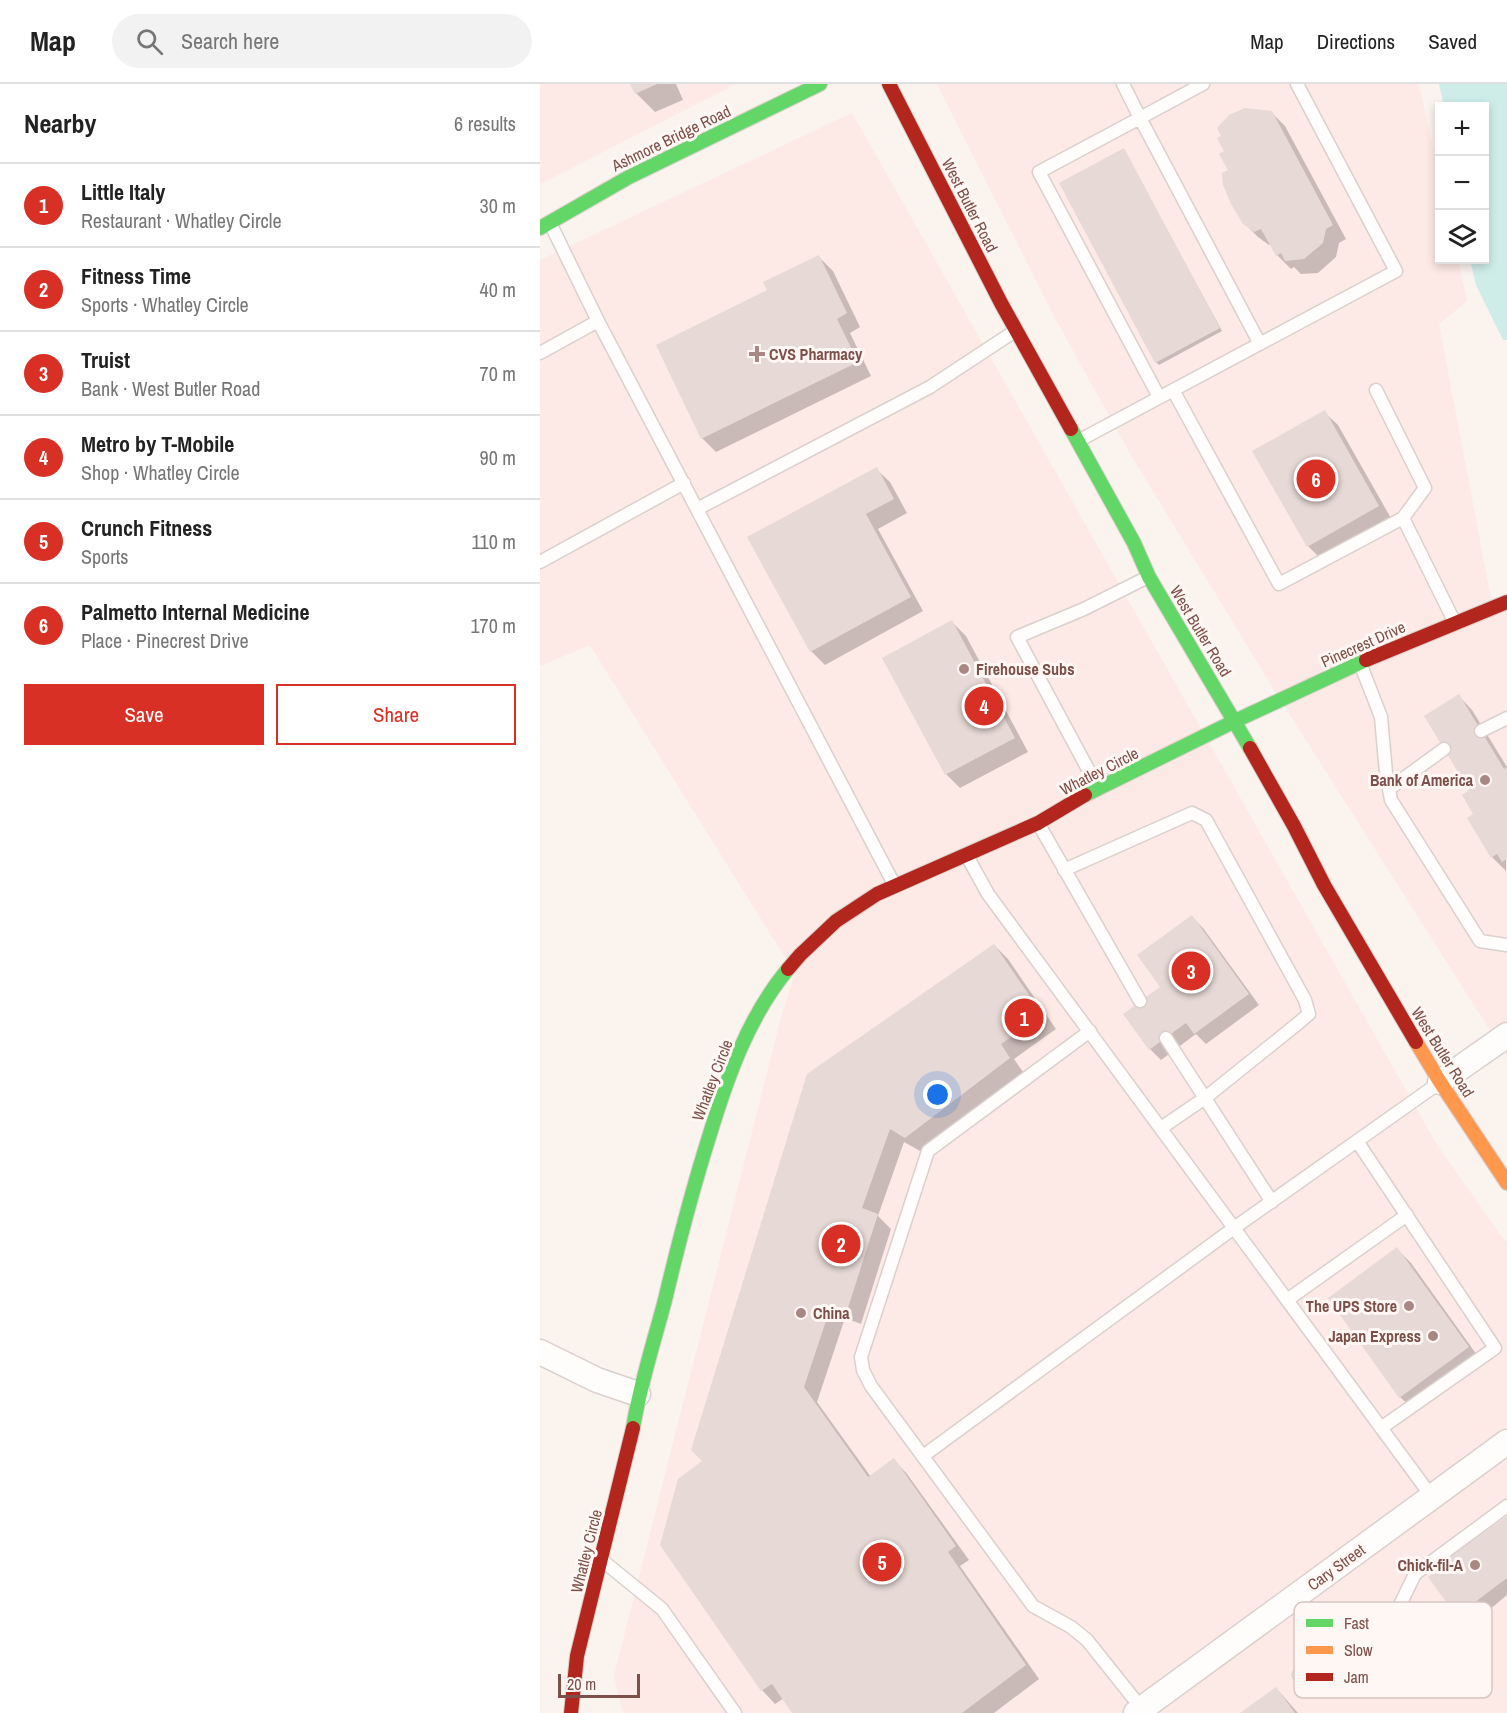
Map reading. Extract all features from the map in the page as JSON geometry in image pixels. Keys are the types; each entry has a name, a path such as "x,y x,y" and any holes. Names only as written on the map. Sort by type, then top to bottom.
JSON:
{"street":[{"name":"Ashmore Bridge Road","path":"545,225 628,177 820,84"},
{"name":"West Butler Road","path":"889,84 1016,331 1134,543 1149,577 1235,721 1324,885 1440,1082 1507,1183"},
{"name":"Pinecrest Drive","path":"1235,721 1394,647 1507,602"},
{"name":"Whatley Circle","path":"571,1713 577,1656 631,1439 638,1394 654,1343 691,1194 722,1094 760,1009 800,955 836,921 856,906 895,886 1038,823 1099,788 1235,721"},
{"path":"1440,1082 1507,1035"},
{"path":"540,1352 597,1380 638,1394"},
{"name":"Cary Street","path":"1139,1711 1507,1442"}],"lane":[{"path":"1123,84 1260,344"},
{"path":"1159,398 1039,172 1203,84"},
{"path":"1077,441 1396,271 1297,84"},
{"path":"545,225 684,483 895,886"},
{"path":"540,353 598,321"},
{"path":"697,509 930,387 1016,331"},
{"path":"1173,390 1280,584 1403,518 1425,488 1376,390"},
{"path":"540,562 684,483"},
{"path":"1403,518 1455,623"},
{"path":"1099,788 1017,637 1084,609 1149,577"},
{"path":"1360,663 1381,717 1391,800 1480,940 1507,945"},
{"path":"1481,731 1507,718"},
{"path":"1389,789 1444,749"},
{"path":"1064,870 1192,813 1206,820 1305,1000 1309,1014 1205,1098 1161,1128"},
{"path":"1038,823 1140,1002"},
{"path":"966,855 988,894 1432,1497"},
{"path":"1090,1031 928,1151 861,1357 863,1370 871,1386 1033,1606 1071,1627 1087,1640 1139,1711"},
{"path":"1166,1038 1272,1202"},
{"path":"923,1456 1234,1228 1440,1082"},
{"path":"1357,1141 1496,1348 1381,1428"},
{"path":"1287,1300 1407,1215"},
{"path":"1401,1602 1415,1574 1507,1506"},
{"path":"601,1560 662,1609 735,1713"}],"shaded area":[{"path":"540,84 736,84 540,184"},
{"path":"937,84 1419,84 1435,158 1435,264 1459,264 1467,301 1439,324 1493,610 1507,605 1507,1057 1273,688 1131,455 1055,318"},
{"path":"852,113 1437,1145 1507,1244 1507,1713 623,1713 614,1676 781,1018 795,973 590,645 540,666 540,260"}],"water":[{"path":"1439,84 1507,84 1507,340 1503,340 1476,285 1471,264 1489,264 1489,102 1443,102"}],"building":[{"path":"630,84 657,84 635,94"},
{"path":"1245,108 1272,111 1333,225 1326,229 1323,243 1304,259 1285,261 1281,253 1276,256 1261,229 1254,232 1243,224 1223,185 1222,173 1228,170 1219,154 1224,151 1217,138 1221,136 1217,128 1229,115"},
{"path":"1124,148 1220,328 1155,363 1059,183"},
{"name":"CVS Pharmacy","path":"819,255 847,313 837,319 858,362 701,439 656,345 767,290 763,282"},
{"path":"1325,410 1379,506 1307,547 1252,451"},
{"path":"877,467 894,499 866,514 911,597 810,652 747,537"},
{"path":"952,620 1015,738 945,775 882,658"},
{"name":"Bank of America","path":"1459,694 1504,769 1507,767 1507,859 1502,862 1497,854 1491,858 1467,818 1473,814 1462,795 1469,790 1424,716"},
{"path":"1192,915 1249,994 1194,1034 1186,1023 1149,1050 1123,1014 1160,987 1137,955"},
{"path":"994,944 1043,1015 1001,1044 1010,1058 905,1138 890,1129 862,1208 878,1214 847,1311 831,1306 804,1387 868,1477 894,1458 956,1546 948,1552 1026,1665 962,1713 792,1713 772,1684 761,1691 660,1545 678,1479 702,1461 691,1450 807,1074"},
{"path":"1397,1247 1469,1347 1399,1398 1328,1298"},
{"name":"Chick-fil-A","path":"1507,1516 1507,1578 1475,1602 1446,1602 1428,1577 1443,1566 1441,1563"},
{"path":"1276,1687 1295,1713 1240,1713"}],"traffic: fast":[{"path":"540,228 629,177 820,84"},
{"path":"1071,429 1134,543 1149,577 1250,748"},
{"path":"1085,795 1366,660"},
{"path":"633,1428 643,1379 685,1218 723,1093 740,1049 761,1007 788,969"}],"traffic: slow":[{"path":"1416,1042 1507,1183"}],"traffic: jam":[{"path":"889,84 1001,303 1071,429"},
{"path":"1366,660 1507,602"},
{"path":"1250,748 1324,885 1416,1042"},
{"path":"788,969 836,921 877,894 1038,823 1085,795"},
{"path":"571,1713 577,1656 633,1428"}],"place":[{"name":"CVS Pharmacy","path":"757,354"},
{"name":"Palmetto Internal Medicine","path":"1316,479"},
{"name":"Firehouse Subs","path":"964,669"},
{"name":"Metro by T-Mobile","path":"984,706"},
{"name":"Bank of America","path":"1485,780"},
{"name":"Truist","path":"1191,971"},
{"name":"Little Italy","path":"1024,1018"},
{"name":"Fitness Time","path":"841,1244"},
{"name":"The UPS Store","path":"1409,1306"},
{"name":"China","path":"801,1313"},
{"name":"Japan Express","path":"1433,1336"},
{"name":"Crunch Fitness","path":"882,1562"},
{"name":"Chick-fil-A","path":"1475,1565"}]}
